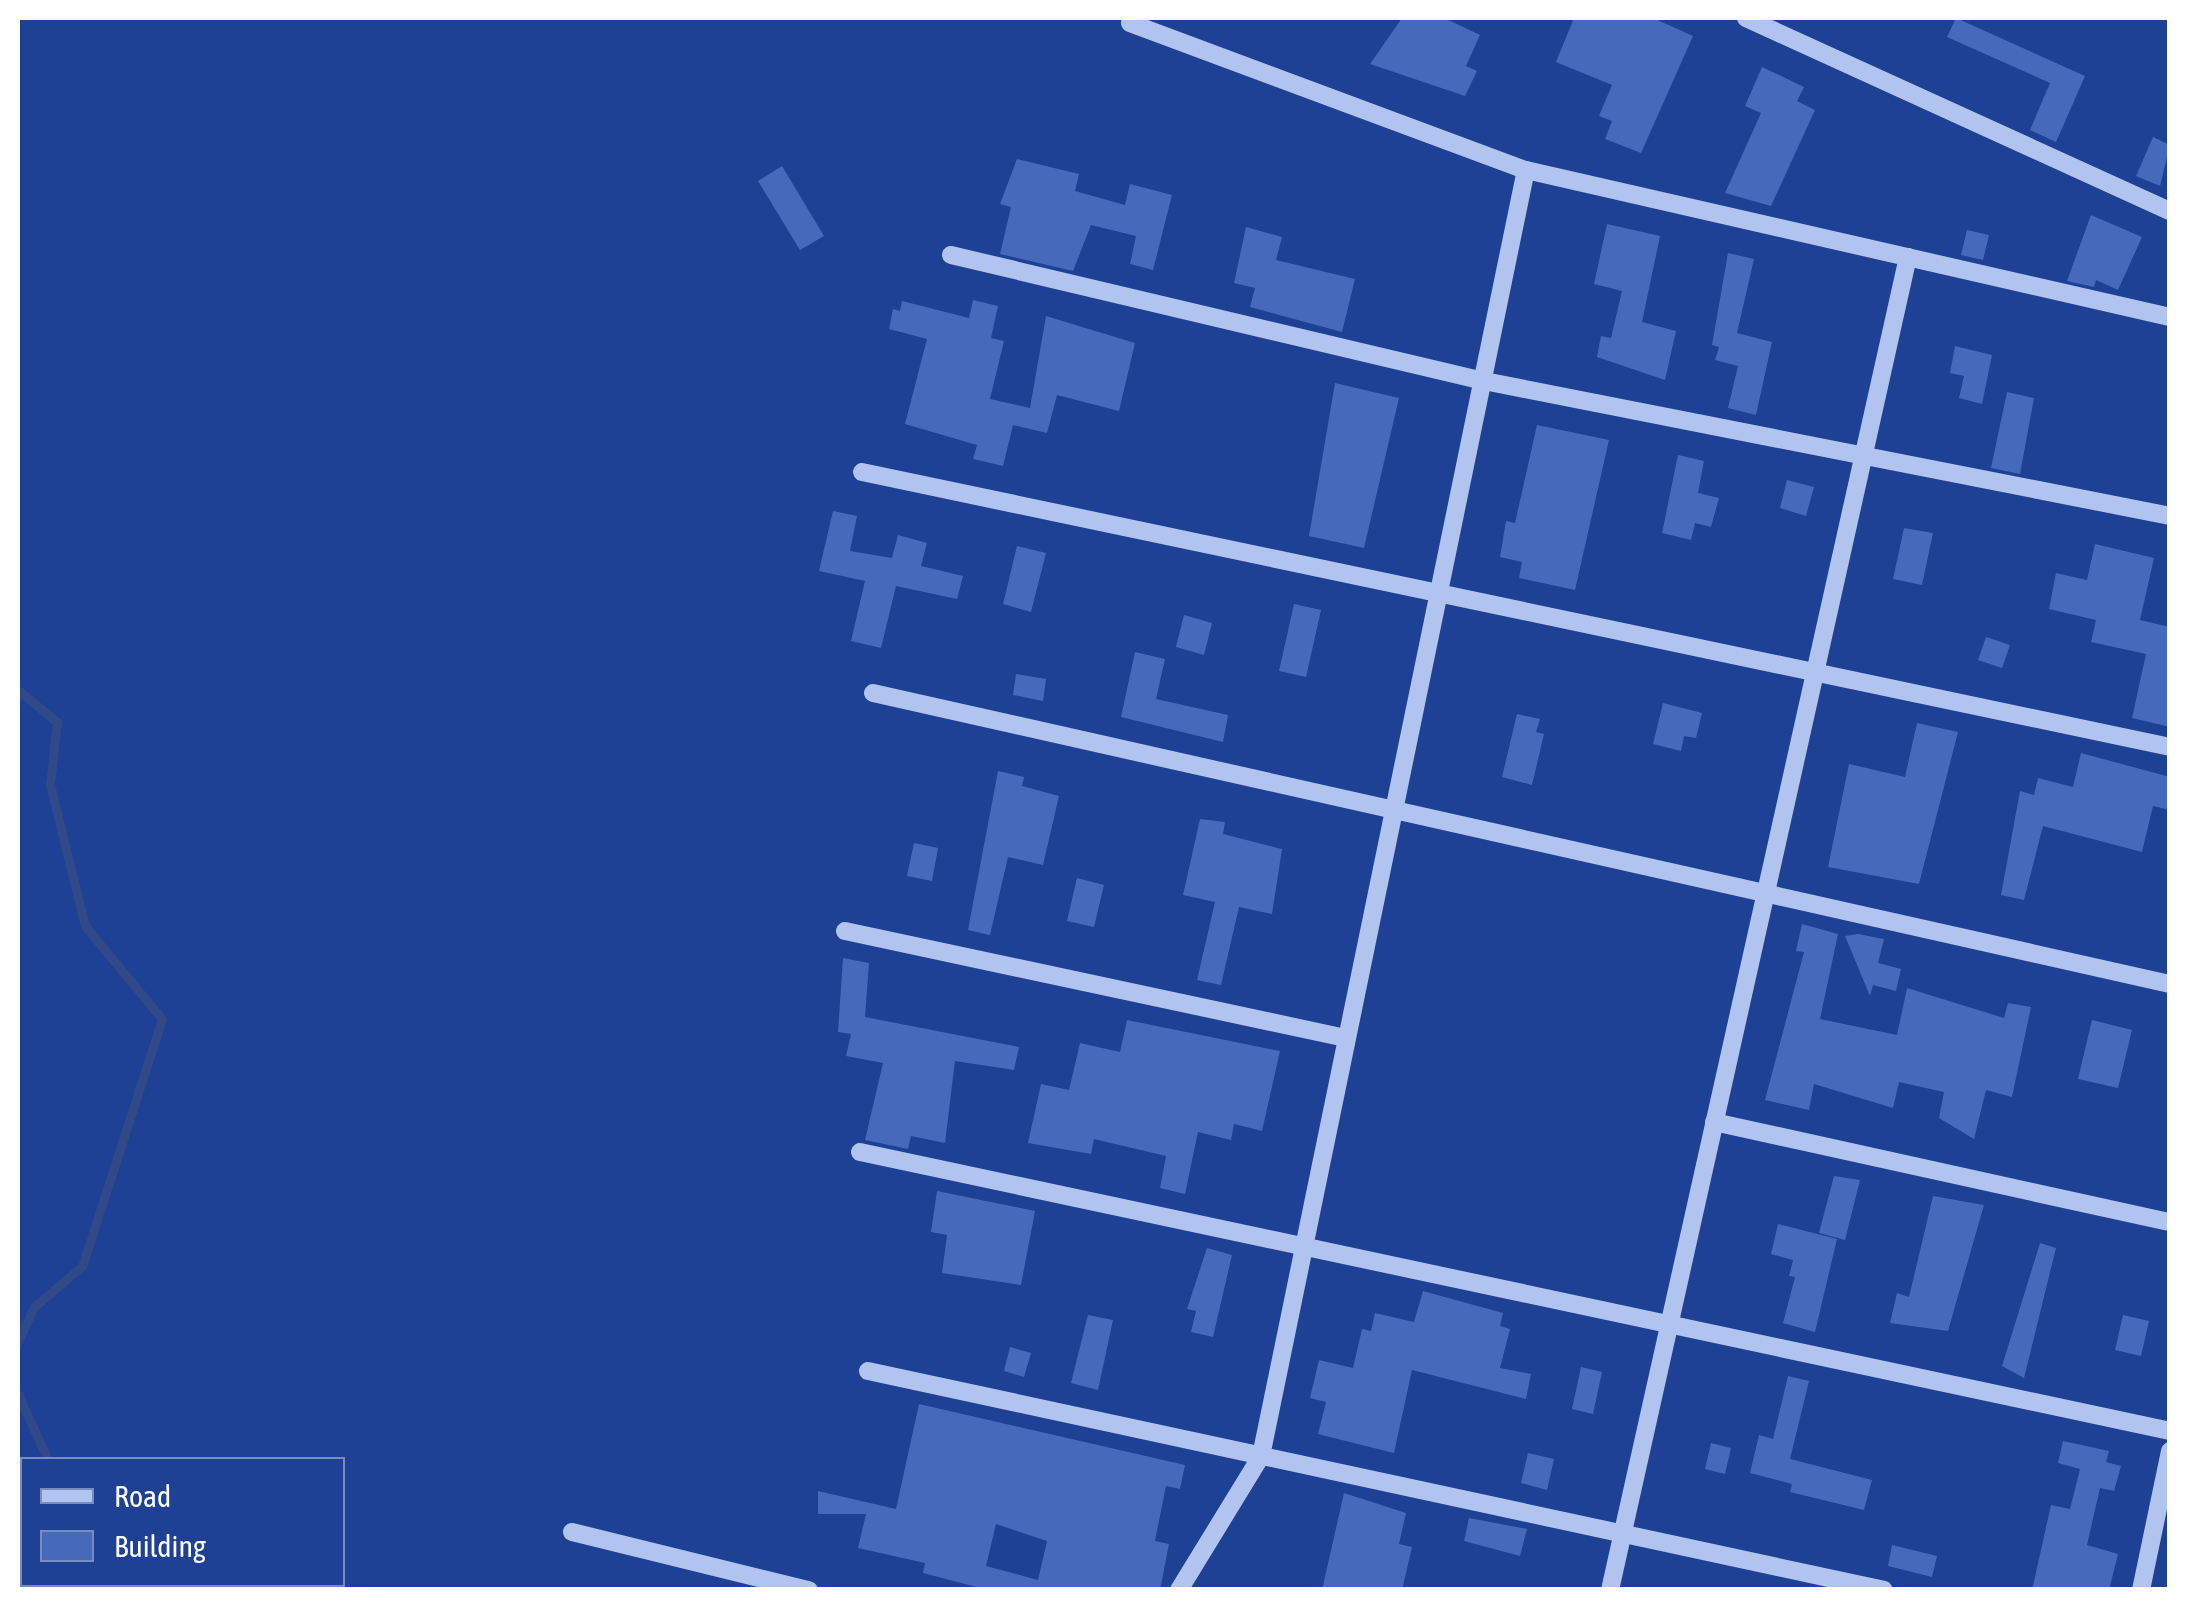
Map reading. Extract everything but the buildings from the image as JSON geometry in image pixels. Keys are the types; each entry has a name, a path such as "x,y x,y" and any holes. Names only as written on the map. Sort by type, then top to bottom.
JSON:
{"street":[{"path":"1746,18 2170,212"},
{"path":"1130,23 1526,170 2170,317"},
{"path":"1178,1590 1261,1456 1479,380 1526,170"},
{"path":"951,255 1479,380 2170,516"},
{"path":"1610,1590 1908,257"},
{"path":"862,472 2170,746"},
{"path":"873,693 2170,984"},
{"path":"845,931 1346,1038"},
{"path":"1714,1122 2170,1222"},
{"path":"860,1152 2170,1432"},
{"path":"868,1371 1884,1590"},
{"path":"2141,1590 2170,1451"},
{"path":"572,1532 809,1590"}],"waterway":[{"path":"18,690 57,722 50,784 85,926 162,1019 82,1266 34,1307 18,1341"},
{"path":"18,1394 47,1457"}]}
